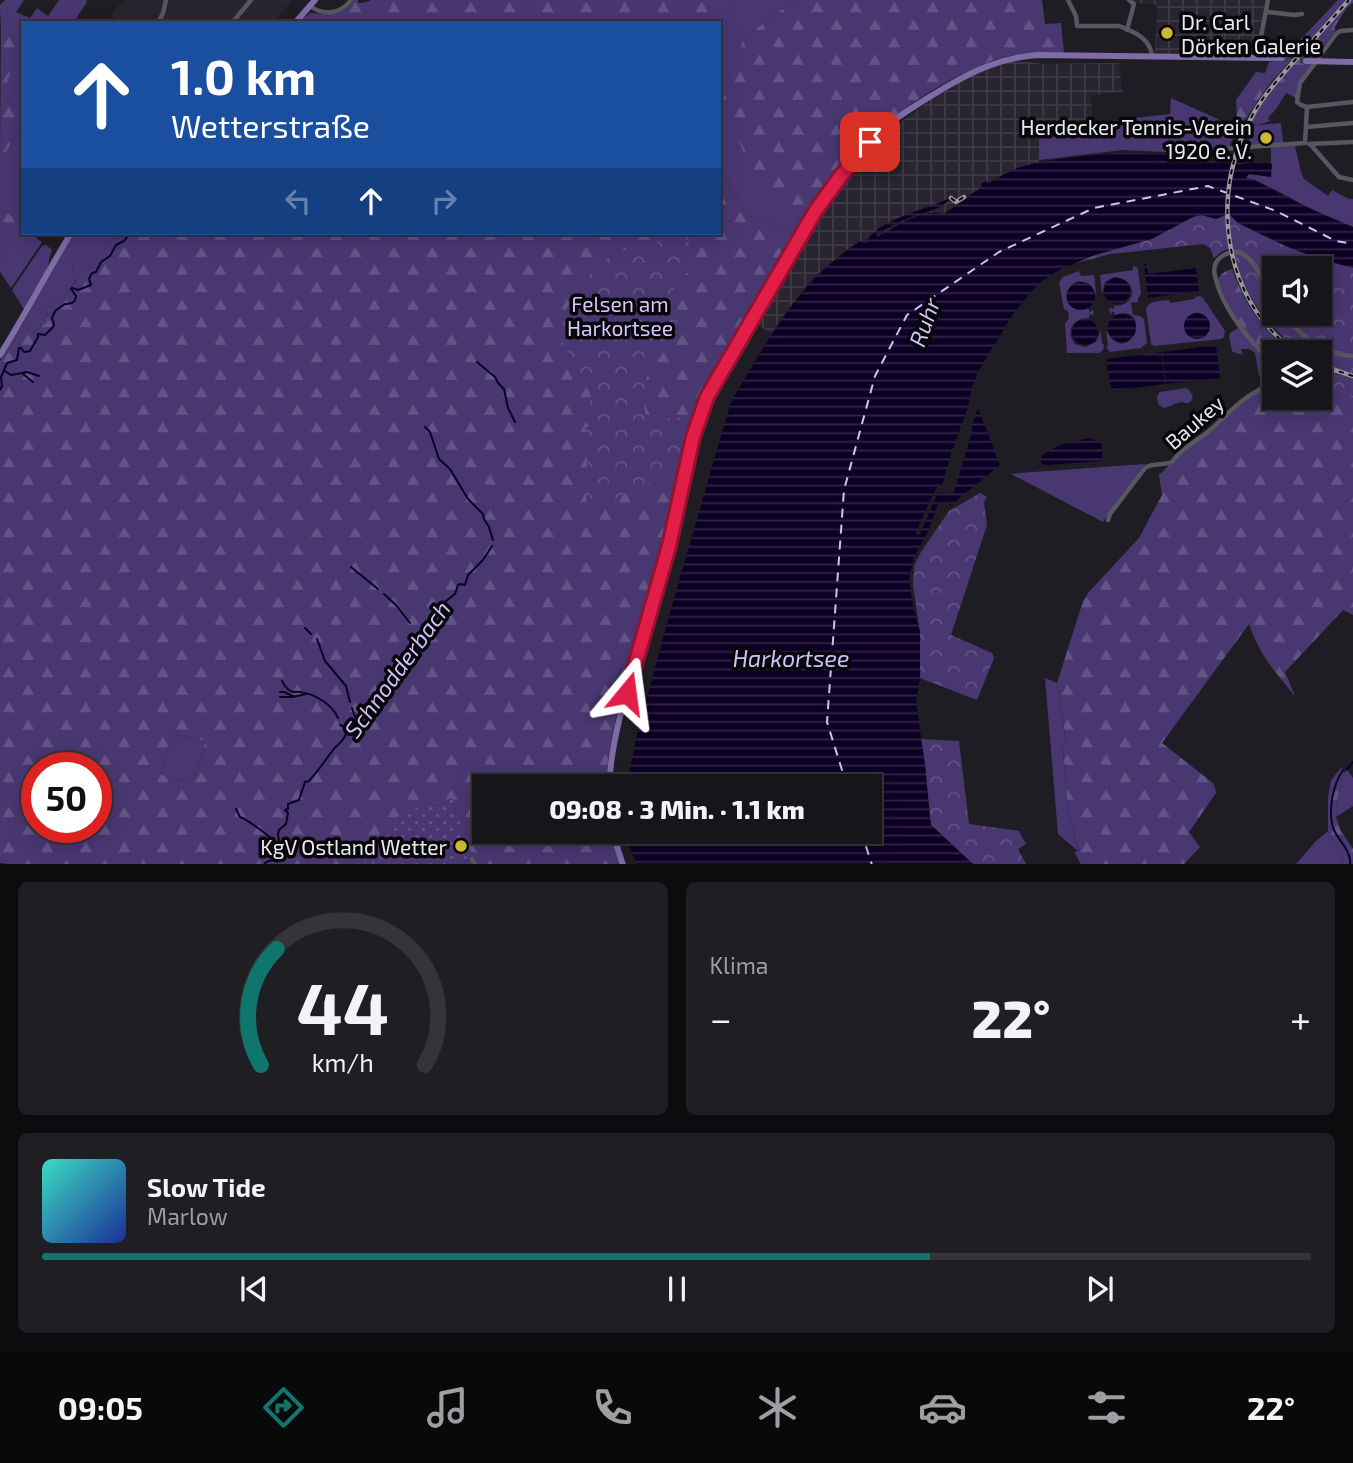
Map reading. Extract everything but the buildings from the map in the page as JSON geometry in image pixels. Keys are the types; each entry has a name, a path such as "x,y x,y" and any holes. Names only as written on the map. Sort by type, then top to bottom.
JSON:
{"main road":[{"path":"297,21 314,2"},
{"path":"610,774 620,722 669,546 693,437 702,409 719,374 816,210 870,142 911,109 975,71 1006,59 1053,56 1283,58"},
{"path":"1306,61 1353,62"},
{"path":"0,355 70,235"},
{"path":"616,844 623,864"}],"street":[{"path":"159,21 166,0"},
{"path":"234,21 251,0"},
{"path":"314,2 317,11 334,12 341,10 351,0"},
{"path":"1068,0 1076,16 1077,26 1119,26 1145,40 1151,48 1152,57"},
{"path":"1127,30 1135,4 1129,0"},
{"path":"1257,57 1268,0"},
{"path":"1267,12 1302,14"},
{"path":"1353,30 1336,34 1299,87 1297,102 1307,107 1353,102"},
{"path":"1307,107 1308,144 1334,174 1353,180"},
{"path":"1306,127 1353,123"},
{"path":"1221,149 1353,142"},
{"path":"1262,280 1253,262 1245,254 1234,252 1220,257 1216,262 1214,269 1218,286 1238,325 1262,353"},
{"path":"1293,326 1311,341 1338,354 1353,356"},
{"name":"Baukey","path":"1108,520 1145,468 1150,464 1172,462 1189,444 1206,433 1245,398 1262,389"}],"shaded area":[{"path":"128,0 292,0 276,21 118,21 110,15 115,13 115,8"},
{"path":"1132,0 1266,0 1255,53 1155,54 1157,5"},
{"path":"1346,0 1350,0 1296,61 1257,111 1252,108 1270,83"},
{"path":"1015,60 1043,64 1119,63 1122,92 1091,95 1093,123 1039,129 1039,163 1002,175 953,204 954,207 943,215 900,224 877,238 876,236 905,219 936,209 947,199 879,229 865,247 857,243 853,245 813,278 771,333 753,322 826,208 879,138 933,98 975,73"},
{"path":"1236,267 1246,291 1262,315 1262,324 1244,297 1232,269"},
{"path":"1264,326 1271,326 1284,340 1277,340"}],"green space":[{"path":"5,0 24,0 16,12 30,18 37,8 48,16 59,0 87,2 74,21 21,21 21,111 6,101 0,5"},
{"path":"354,0 358,0 358,3 371,0 735,0 721,21 300,21 310,13 340,12"},
{"path":"735,0 794,0 744,38 806,223 798,236 746,214 721,170 721,21"},
{"path":"794,0 1042,0 1045,24 1061,23 1064,53 999,58 942,84 925,95 879,130 851,158 806,223 767,207 722,102 744,38"},
{"path":"1338,0 1346,0 1270,83 1243,123 1237,123 1236,100 1256,72 1265,73 1269,62 1281,60"},
{"path":"1350,0 1353,0 1353,3 1334,28 1336,30 1315,57 1309,58 1313,64 1299,82 1296,98 1286,93 1268,118 1270,121 1258,125 1250,124 1283,75"},
{"path":"1,23 15,33 20,55 7,80 14,89 6,101 21,111 21,127 0,162"},
{"path":"1171,98 1231,125 1228,133 1234,136 1228,148 1199,149 1183,153 1123,150 1039,160 1039,129 1170,114"},
{"name":"Herdecker Tennis-Verein 1920 e. V.","path":"1281,123 1283,143 1249,145 1248,126"},
{"path":"21,127 21,235 35,235 42,242 11,288 0,272 0,260 20,221 0,209 0,162"},
{"path":"1295,146 1304,179 1328,196 1332,190 1353,199 1353,227 1246,178 1249,174 1271,176 1271,147"},
{"path":"721,170 746,214 798,236 732,344 697,412 672,517 617,715 607,774 472,774 472,844 614,844 621,864 456,864 473,859 381,834 374,864 0,863 0,361 22,325 33,333 47,322 48,308 61,299 77,280 72,267 74,260 90,266 117,235 721,235","holes":["173,734 205,741 192,781 175,780 160,774"]},
{"path":"1209,204 1353,263 1353,396 1332,398 1332,340 1286,340 1272,326 1332,326 1332,256 1262,256 1262,313 1240,274 1233,247 1214,258 1210,248 1203,244 1111,254 1076,263 1072,251"},
{"path":"0,209 21,221 0,260"},
{"path":"73,235 117,235 90,266 74,260 72,267 77,279 61,299 48,308 47,322 33,333 22,325"},
{"name":"Felsen am Harkortsee","path":"663,235 682,235 696,249 687,272 669,296 670,309 678,322 672,335 656,357 645,358 644,366 648,371 642,398 646,416 657,414 675,418 693,414 680,470 586,512 585,428 593,422 591,389 564,344 560,333 562,321 577,292 601,264 614,254 628,249 640,250 645,257"},
{"path":"46,245 52,250 48,269 25,311 12,290 42,246"},
{"path":"1133,266 1138,270 1141,293 1138,302 1131,303 1133,315 1144,319 1147,343 1141,348 1110,352 1106,347 1106,330 1115,341 1123,344 1130,340 1136,325 1134,318 1127,314 1115,315 1114,311 1110,314 1109,308 1114,309 1114,306 1128,302 1132,292 1128,282 1114,277 1105,282 1102,294 1100,275 1133,270"},
{"path":"1232,269 1242,293 1262,326 1278,340 1262,340 1262,352 1228,304 1218,280"},
{"path":"1079,271 1081,276 1094,275 1096,294 1089,284 1078,281 1068,291 1067,301 1075,309 1088,308 1090,312 1093,310 1094,316 1090,314 1089,318 1079,320 1072,326 1072,339 1075,344 1085,347 1096,342 1101,331 1104,344 1099,353 1067,353 1065,323 1069,319 1068,311 1064,309 1059,282 1063,277"},
{"path":"1195,297 1203,298 1225,331 1224,337 1154,346 1151,344 1146,308 1148,305 1156,301 1169,300 1170,303"},
{"path":"1238,328 1262,354 1262,375 1259,376 1255,353 1249,349 1241,349 1244,353 1241,354 1232,351 1230,333"},
{"path":"1332,372 1353,380 1353,615 1343,610 1285,672 1295,696 1262,653 1249,624 1162,743 1213,783 1216,793 1189,832 1200,847 1184,864 1081,864 1074,852 1079,851 1068,814 1063,747 1066,742 1057,683 1083,601 1139,538 1162,495 1159,475 1195,441 1204,438 1226,415 1262,386 1262,410 1332,410"},
{"path":"1186,388 1193,397 1188,403 1182,402 1163,408 1158,404 1157,396 1160,392"},
{"path":"1145,464 1103,522 1011,474 1019,473"},
{"path":"980,493 987,497 984,502 987,525 951,635 992,653 994,658 977,700 920,678 920,632 913,586 914,566 949,511"},
{"path":"1045,678 1057,683 1066,743 1063,747 1068,814 1079,852 1058,834"},
{"path":"173,734 205,741 192,781 175,780 160,774"},
{"path":"921,739 959,741 969,824 1019,831 1026,844 1018,849 1026,864 973,864 931,825"},
{"path":"1342,767 1344,773 1336,817 1341,831 1353,849 1353,864 1339,864 1343,860 1328,831 1331,780"},
{"path":"1347,770 1353,778 1353,806 1336,817 1337,800"},
{"path":"452,798 473,859 456,864 374,864 380,837 385,828 401,815"},
{"path":"1328,831 1343,860 1339,864 1296,864"}],"water":[{"name":"Harkortsee","path":"1122,152 1181,156 1241,165 1261,162 1272,164 1271,177 1249,174 1246,178 1353,227 1353,268 1332,262 1332,256 1312,256 1290,248 1238,223 1230,215 1216,219 1201,215 1152,239 1095,255 1061,269 1039,283 1013,314 977,374 943,483 936,488 917,535 920,534 937,494 941,492 951,495 954,492 978,408 1000,465 950,506 948,503 938,503 929,530 914,557 909,579 920,632 920,678 916,702 931,825 973,864 637,864 629,844 882,844 882,774 629,774 636,738 730,405 782,320 804,291 829,265 860,241 866,243 879,228 902,216 948,199 945,204 935,209 895,224 876,235 877,237 927,213 943,214 954,207 953,204 982,187 981,184 986,181 988,183 1018,168 1056,159"},
{"path":"1144,264 1148,274 1196,268 1199,291 1148,298"},
{"path":"1117,278 1126,282 1130,291 1126,300 1117,304 1108,300 1104,291 1108,282"},
{"path":"1081,282 1091,286 1095,296 1091,306 1081,310 1071,306 1067,296 1071,286"},
{"path":"1197,313 1206,317 1210,326 1206,335 1197,339 1188,335 1184,326 1188,317"},
{"path":"1122,314 1132,318 1136,328 1132,338 1122,342 1112,338 1108,328 1112,318"},
{"path":"1085,319 1094,323 1098,332 1094,341 1085,345 1076,341 1072,332 1076,323"},
{"path":"1216,345 1220,378 1166,384 1162,352"},
{"path":"1161,352 1165,384 1111,391 1107,359"},
{"path":"1088,438 1101,442 1103,461 1042,464 1042,455 1060,445"}],"waterway":[{"path":"0,390 1,377 7,363 17,360 19,348 24,352 30,351 38,334 45,335 53,327 52,318 55,311 75,300 76,296 71,289 78,290 91,285 89,279 92,273 96,272 101,262 128,235"},
{"path":"477,362 495,377 504,389 508,408 515,422"},
{"path":"5,371 11,375 27,372 39,376"},
{"path":"23,374 33,382"},
{"name":"Schnodderbach","path":"425,427 430,432 439,459 450,469 468,499 483,514 493,540"},
{"name":"Schnodderbach","path":"265,864 275,857 279,830 286,824 288,813 285,810 288,809 288,804 299,800 305,782 309,781 351,730 352,724 367,716 375,697 382,695 384,687 405,660 425,624 442,610 446,601 455,594 458,585 465,585 468,575 492,546"},
{"path":"351,567 378,589"},
{"path":"384,594 410,623"},
{"path":"305,628 311,634"},
{"path":"317,639 325,661 346,686 350,702"},
{"path":"282,681 291,691 306,693 322,700 332,708 338,718"},
{"path":"280,692 293,696"},
{"path":"280,697 306,694"},
{"path":"352,708 358,719"},
{"path":"340,725 346,731"},
{"path":"1347,769 1353,762"},
{"path":"1343,770 1334,791 1331,815 1334,830 1345,847 1350,864"},
{"path":"236,809 240,817 277,844"}],"ferry route":[{"path":"843,774 827,722 844,490 875,376 907,315 999,252 1094,208 1208,186 1276,211 1336,241 1353,244"},
{"path":"865,844 872,864"}],"tunnel":[{"path":"1282,58 1306,61"}],"railway":[{"path":"1282,340 1270,329 1251,302 1237,272 1229,240 1227,206 1231,173 1240,141 1259,104 1349,0"},
{"path":"951,198 956,202 964,197"},
{"path":"1332,369 1353,376"}],"place":[{"name":"Dr. Carl Dörken Galerie","path":"1167,33"},
{"name":"Herdecker Tennis-Verein 1920 e. V.","path":"1266,138"},
{"name":"KgV Ostland Wetter","path":"461,846"}],"route":[{"path":"627,693 669,546 693,437 707,397 816,210 870,142"}],"water label":[{"name":"Ruhr","path":"924,322"}]}
